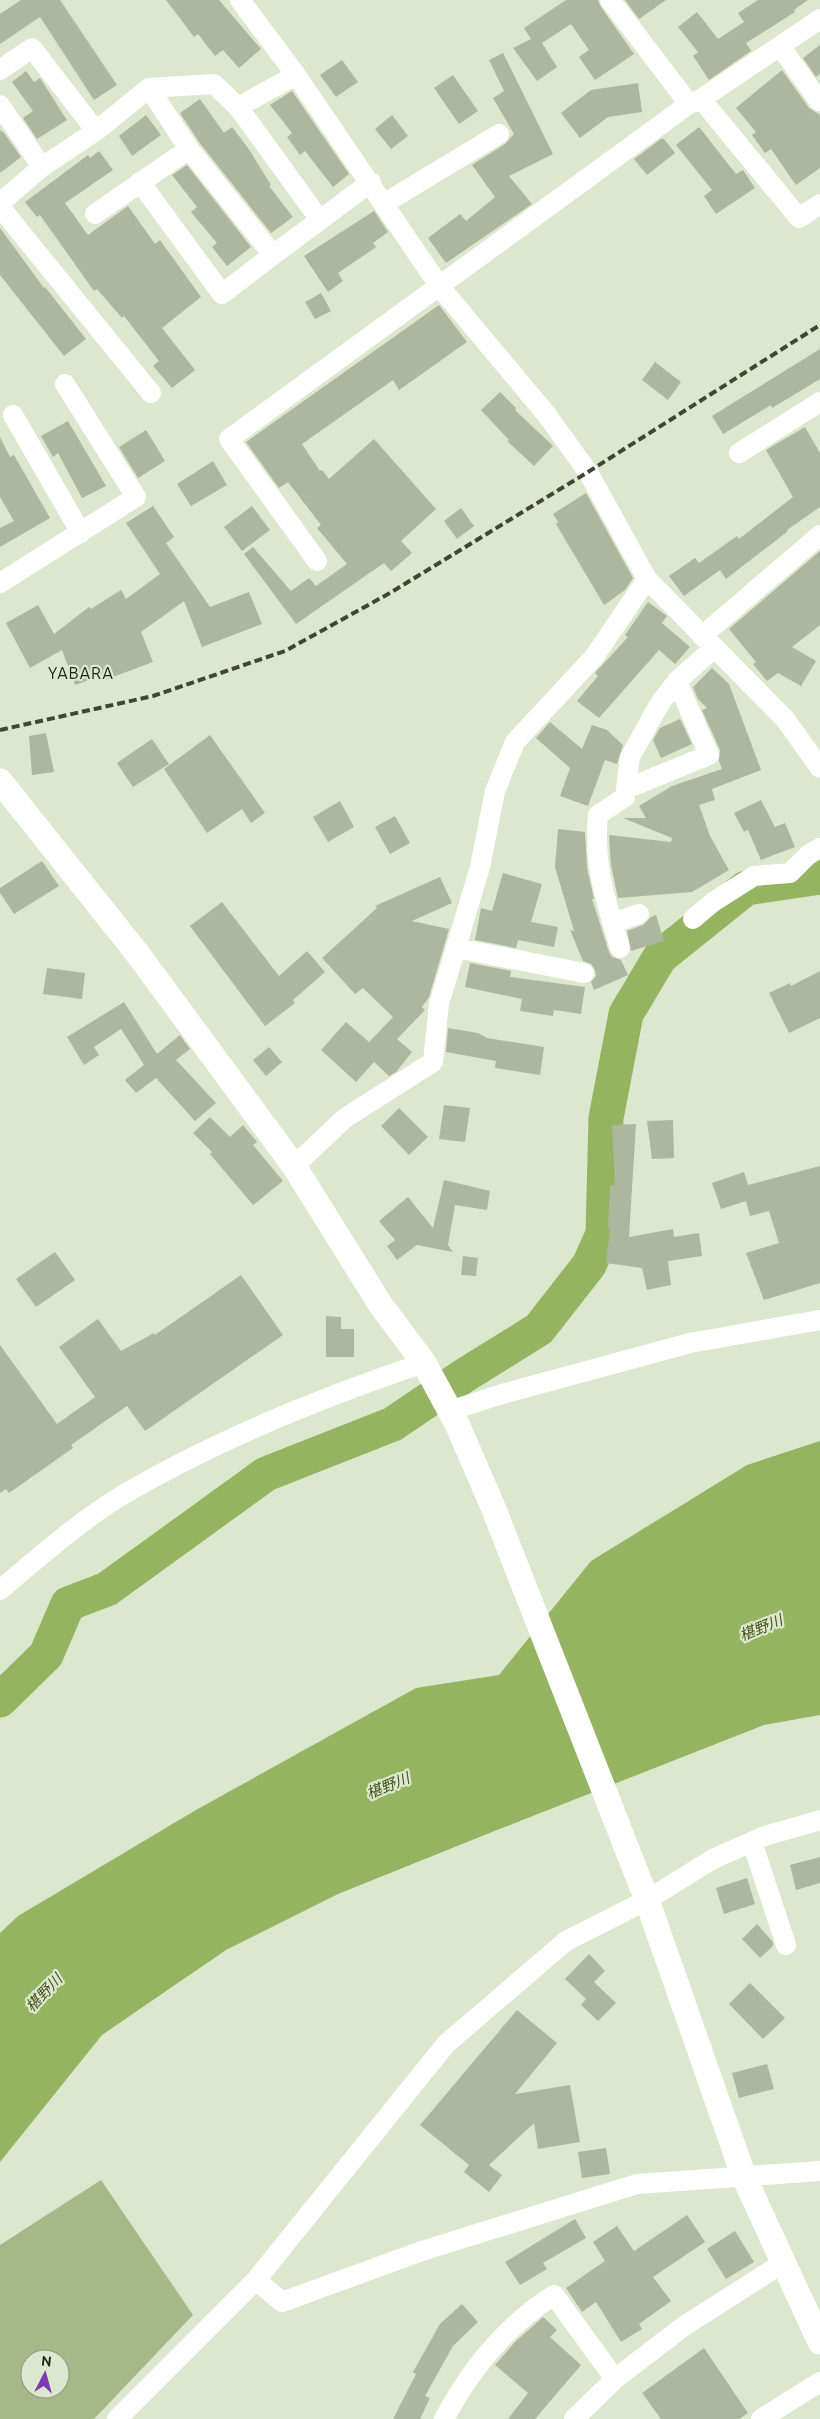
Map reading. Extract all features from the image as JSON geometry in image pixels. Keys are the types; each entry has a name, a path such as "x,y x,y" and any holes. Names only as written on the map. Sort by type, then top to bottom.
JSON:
{"street":[{"path":"240,0 296,75 371,182 440,287 547,415 588,472 647,579 785,719 820,768"},
{"path":"610,0 695,101 799,218 820,204"},
{"path":"317,561 229,439 695,101 820,20"},
{"path":"780,46 819,101"},
{"path":"0,70 32,48 96,131"},
{"path":"238,107 296,75"},
{"path":"151,393 0,205 42,168 96,131 149,88 214,84 238,107 320,220"},
{"path":"149,88 189,149 273,255"},
{"path":"0,105 42,168"},
{"path":"385,204 499,134"},
{"path":"95,214 189,149"},
{"path":"140,182 222,294 371,182"},
{"path":"0,583 136,497 65,384"},
{"path":"739,453 820,402"},
{"path":"12,415 81,533"},
{"path":"620,948 604,895 595,844 598,815 625,797 630,757 660,703 677,681 708,642 820,535"},
{"path":"294,1166 345,1118 433,1062 439,1004 480,867 495,791 515,742 594,657 647,579"},
{"path":"626,789 708,755 677,681"},
{"path":"0,781 137,952 294,1166 380,1304 424,1363 453,1417 493,1507 644,1893 744,2177 820,2342"},
{"path":"693,918 713,902 754,876 790,873 808,855 820,848"},
{"path":"612,923 639,914"},
{"path":"456,948 584,973"},
{"path":"453,1417 502,1394 690,1343 820,1320"},
{"path":"0,1590 48,1549 125,1494 240,1435 380,1378 424,1363"},
{"path":"117,2419 256,2280 446,2044 566,1941 644,1893 713,1860 752,1842 820,1820"},
{"path":"752,1842 786,1945"},
{"path":"256,2280 282,2302 422,2250 637,2184 820,2171"},
{"path":"574,2419 615,2379 684,2326 783,2263"},
{"path":"444,2419 473,2369 532,2309 554,2295 615,2379"},
{"path":"761,2419 820,2382"}],"shaded area":[{"path":"101,2180 193,2315 94,2419 0,2419 0,2245"}],"water":[{"name":"椹野川","path":"820,1441 820,1715 764,1725 497,1830 338,1894 226,1950 102,2035 0,2162 0,1933 18,1916 196,1810 416,1688 499,1675 591,1561 747,1465"}],"building":[{"path":"21,0 60,0 117,85 94,100 40,17 0,44 0,14"},
{"path":"166,0 219,0 261,49 239,68 223,50 215,56 198,34 194,37"},
{"path":"566,0 598,0 634,54 595,80 579,57 589,50 571,24 542,43 557,67 537,81 513,48 531,39 524,28"},
{"path":"625,0 666,0 639,19"},
{"path":"758,0 808,0 794,10 795,12 746,43 751,51 709,80 693,56 698,52 678,27 697,12 718,39 744,22 738,13"},
{"path":"820,45 820,74 816,77 803,58"},
{"path":"503,53 553,154 509,176 532,204 446,263 428,238 460,214 466,221 495,197 472,165 505,144 514,134 493,98 504,91 489,60"},
{"path":"342,60 358,82 336,97 320,75"},
{"path":"782,70 809,108 820,115 820,168 796,185 771,149 765,153 752,135 756,132 736,108"},
{"path":"26,71 34,82 40,78 67,120 37,139 23,118 33,111 12,82"},
{"path":"453,75 478,111 459,124 434,88"},
{"path":"638,83 642,112 608,117 580,138 561,113 591,90"},
{"path":"292,91 349,174 333,187 305,151 300,155 287,137 292,133 270,105"},
{"path":"200,99 224,133 232,127 248,148 271,185 269,186 293,217 271,233 199,142 180,113"},
{"path":"146,115 161,135 132,156 119,136"},
{"path":"392,115 408,136 391,149 375,129"},
{"path":"699,127 736,174 743,170 755,188 716,214 704,196 712,190 676,145"},
{"path":"0,130 21,157 0,173"},
{"path":"661,139 664,139 675,153 647,175 634,159"},
{"path":"99,151 113,170 65,203 88,235 128,206 155,244 160,240 201,297 162,328 195,370 172,388 153,366 159,361 124,316 122,318 97,289 94,291 40,215 37,217 25,202 88,155 90,158"},
{"path":"187,165 251,247 227,266 212,247 217,243 191,212 197,207 172,175"},
{"path":"374,211 388,232 373,243 376,247 338,273 343,281 328,292 304,256"},
{"path":"0,228 44,288 86,339 64,356 0,275"},
{"path":"321,293 331,311 315,319 305,302"},
{"path":"439,305 467,342 399,390 393,380 302,444 320,471 322,470 329,479 374,439 436,509 401,541 412,553 391,571 384,563 296,624 244,554 253,547 291,591 309,578 316,586 347,564 317,528 321,525 288,482 279,488 246,442"},
{"path":"820,349 820,379 772,408 771,405 723,434 712,416"},
{"path":"655,362 681,382 668,400 642,380"},
{"path":"500,392 516,408 515,410 553,446 534,466 507,441 509,440 481,410"},
{"path":"68,421 106,486 82,498 58,453 53,457 41,436"},
{"path":"805,427 820,453 820,507 787,530 726,579 720,570 684,596 669,576 695,558 699,563 737,536 739,539 793,497 766,450"},
{"path":"146,430 165,461 138,478 119,447"},
{"path":"0,437 10,457 14,455 50,518 0,547 0,528 14,521 0,497"},
{"path":"213,461 227,485 191,506 177,484"},
{"path":"586,493 633,578 625,590 604,605 556,524 558,522 553,514"},
{"path":"153,506 174,537 166,543 210,607 249,592 262,624 202,647 184,601 141,632 153,662 102,681 100,676 75,685 62,650 30,668 6,623 38,605 54,634 89,607 91,609 121,590 126,599 160,574 126,523"},
{"path":"252,506 270,530 242,551 224,527"},
{"path":"461,508 474,526 457,539 444,521"},
{"path":"820,551 820,625 792,647 816,661 801,686 778,673 767,681 753,664 756,662 729,629"},
{"path":"648,602 667,616 662,623 690,647 675,664 659,650 599,718 577,701 598,676 595,673 628,637 625,635"},
{"path":"712,668 729,684 761,770 712,789 715,800 699,805 710,836 729,870 692,892 618,898 611,865 609,835 671,842 672,838 623,818 646,818 639,806 672,786 722,769 719,761 720,750 702,710 707,708 698,699 693,687"},
{"path":"680,719 692,744 661,758 653,740 660,728"},
{"path":"550,722 582,749 592,725 607,730 623,745 617,764 605,760 588,806 560,796 570,768 536,738"},
{"path":"46,733 54,772 32,775 29,736"},
{"path":"210,735 265,813 251,823 242,809 207,833 164,769"},
{"path":"152,739 169,764 133,787 117,763"},
{"path":"761,800 775,827 785,823 795,847 761,860 748,830 744,832 734,813"},
{"path":"340,801 354,827 328,842 313,817"},
{"path":"395,816 410,843 390,854 375,827"},
{"path":"558,829 585,832 587,868 594,899 592,899 609,952 612,957 621,960 628,975 594,990 591,982 596,976 595,970 591,964 583,961 570,930 574,931 555,867"},
{"path":"42,861 59,886 14,914 0,893 0,888"},
{"path":"503,873 542,884 531,922 558,927 554,947 518,940 516,948 475,940 481,908 492,911"},
{"path":"440,877 452,903 412,921 449,929 429,997 422,1007 425,1010 397,1039 412,1052 396,1072 389,1076 374,1062 356,1082 321,1050 346,1022 369,1042 393,1017 363,988 355,994 322,958 377,908 375,906"},
{"path":"222,902 279,976 307,951 325,972 293,1000 295,1003 265,1026 190,926"},
{"path":"656,915 664,941 631,951 627,931 643,925"},
{"path":"470,963 511,971 510,977 585,987 581,1014 554,1010 553,1016 520,1011 522,999 465,987"},
{"path":"47,968 85,973 82,999 43,994"},
{"path":"820,971 820,1018 789,1033 769,993 790,983 791,986"},
{"path":"124,1002 157,1054 180,1035 190,1049 176,1060 216,1103 195,1121 156,1078 136,1093 125,1080 144,1065 121,1029 94,1047 99,1055 84,1065 67,1037"},
{"path":"448,1028 478,1033 487,1038 544,1047 540,1075 495,1068 496,1061 446,1052"},
{"path":"269,1047 282,1062 266,1076 253,1060"},
{"path":"444,1105 470,1108 465,1142 439,1139"},
{"path":"399,1108 428,1137 409,1155 381,1126"},
{"path":"210,1117 230,1137 243,1125 257,1142 253,1145 283,1181 253,1205 210,1154 212,1152 193,1133"},
{"path":"673,1120 674,1158 652,1159 647,1121"},
{"path":"636,1124 629,1237 673,1229 674,1237 699,1233 702,1256 668,1261 671,1285 647,1290 642,1268 606,1263 610,1229 608,1229 610,1185 615,1186 612,1125"},
{"path":"820,1166 820,1283 764,1300 746,1253 779,1243 769,1211 750,1216 746,1201 721,1209 712,1183 744,1172 748,1185"},
{"path":"444,1180 490,1191 487,1210 455,1205 448,1245 453,1252 417,1245 397,1260 387,1246 395,1240 379,1221 408,1197 433,1228"},
{"path":"55,1252 75,1280 36,1307 16,1279"},
{"path":"463,1256 478,1258 476,1276 461,1275"},
{"path":"241,1275 283,1335 145,1431 127,1406 71,1445 73,1448 9,1493 6,1489 0,1493 0,1345 57,1424 95,1397 59,1347 98,1319 121,1351 154,1333 155,1335"},
{"path":"326,1316 341,1317 341,1329 354,1329 354,1357 326,1357"},
{"path":"820,1857 820,1883 796,1890 790,1865"},
{"path":"747,1878 755,1904 724,1914 716,1888"},
{"path":"757,1924 773,1942 773,1946 760,1958 742,1939"},
{"path":"589,1954 605,1971 594,1982 616,2003 598,2021 581,2005 586,1999 565,1979"},
{"path":"750,1983 785,2018 763,2039 729,2004"},
{"path":"517,2010 557,2043 515,2094 570,2085 580,2142 538,2149 534,2123 489,2165 502,2175 489,2192 464,2172 469,2165 420,2125"},
{"path":"767,2064 774,2089 739,2098 732,2073"},
{"path":"606,2148 610,2174 582,2178 578,2152"},
{"path":"687,2215 705,2242 653,2277 671,2301 639,2324 642,2329 621,2342 596,2302 582,2312 566,2288 605,2261 593,2242 617,2226 634,2251"},
{"path":"575,2219 586,2238 543,2263 547,2269 520,2285 505,2262"},
{"path":"735,2231 754,2262 726,2279 707,2249"},
{"path":"462,2304 478,2322 453,2346 425,2396 430,2398 420,2419 393,2419 416,2374 413,2372 440,2324"},
{"path":"543,2317 557,2330 550,2337 581,2365 535,2419 508,2419 528,2393 495,2365 515,2342"},
{"path":"704,2348 748,2413 739,2419 661,2419 642,2393"}],"waterway":[{"path":"0,1700 46,1655 68,1604 107,1589 266,1474 393,1424 465,1375 539,1329 589,1265 603,1234 606,1118 626,1014 660,957 746,888 820,877"}],"railway":[{"path":"0,730 153,696 285,651 390,593 588,472 820,325"}],"district":[{"name":"YABARA","path":"81,673"}]}
